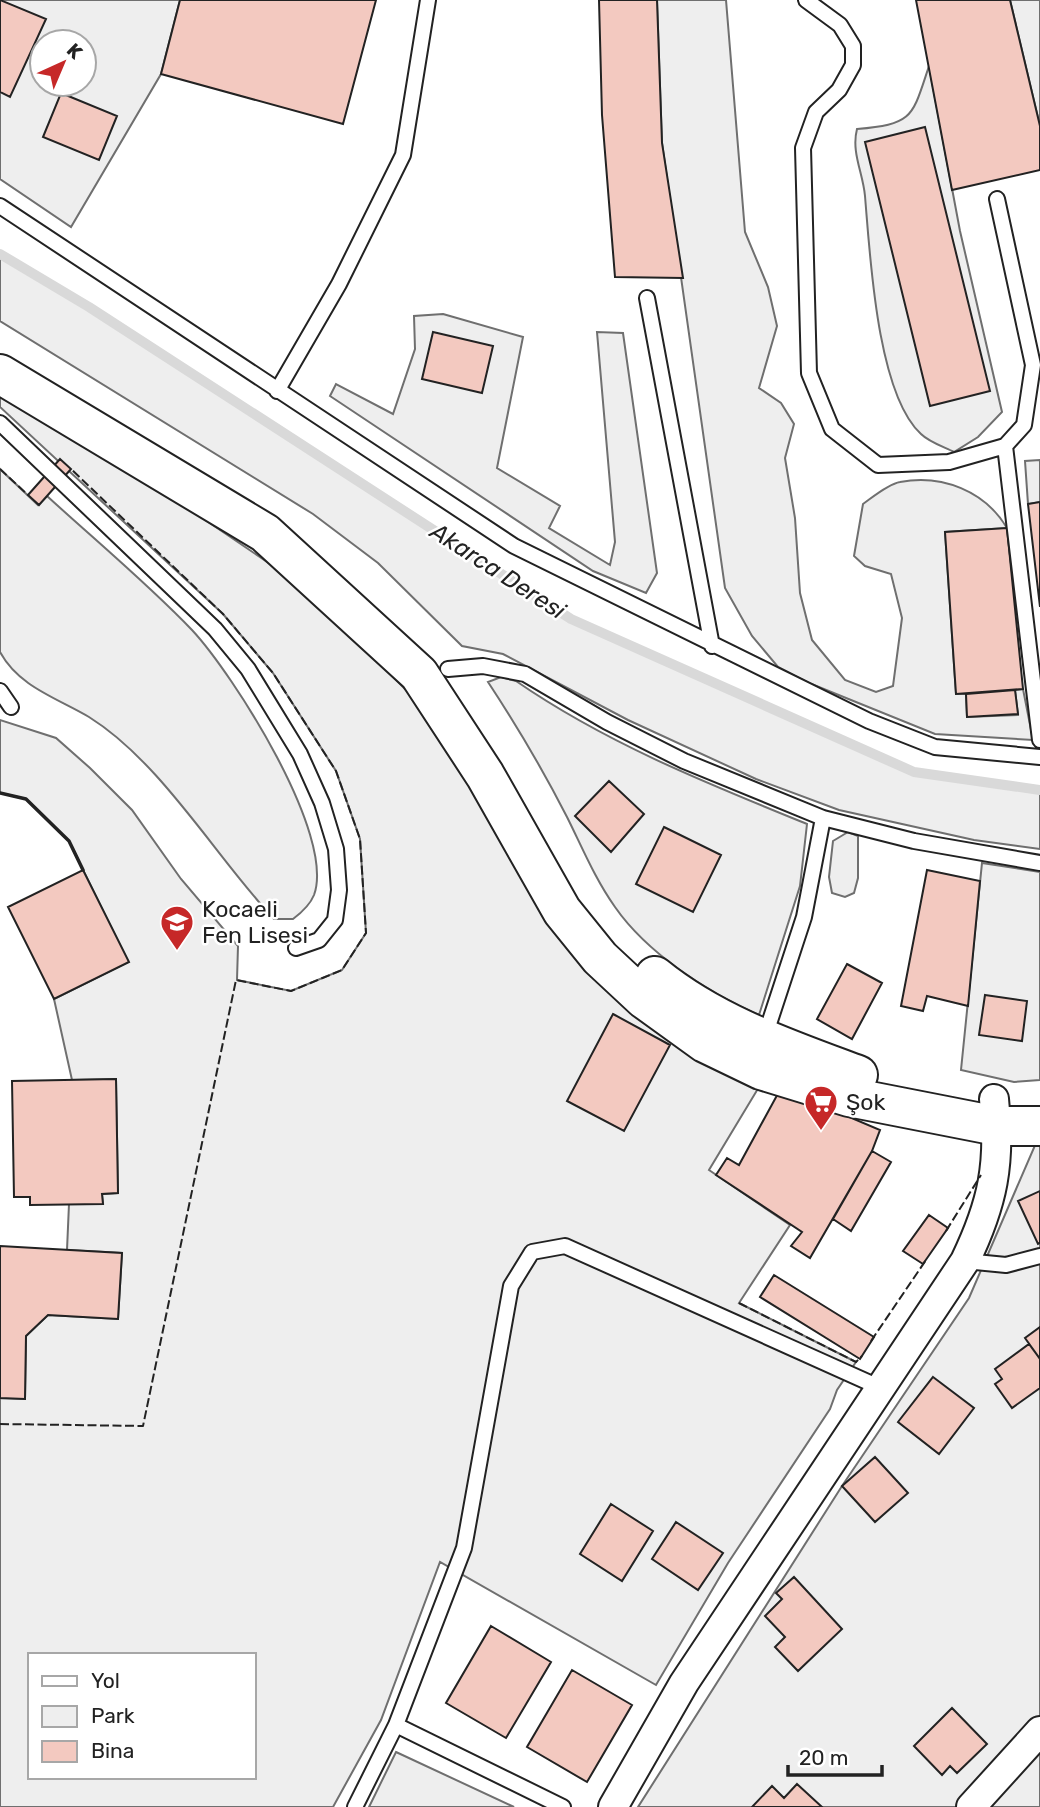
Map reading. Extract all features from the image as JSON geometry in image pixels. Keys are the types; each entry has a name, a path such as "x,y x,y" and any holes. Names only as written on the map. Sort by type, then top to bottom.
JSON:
{"main road":[{"path":"0,350 209,475 314,545 448,668 498,752 572,891 597,924 666,985 764,1039 860,1076 1040,1126"},
{"path":"0,374 265,533 419,674 485,775 562,911 600,958 644,999 705,1043 761,1070 849,1097 995,1113 1040,1102"}],"street":[{"path":"613,1807 684,1683 965,1261 986,1219 995,1172 995,1113"},
{"path":"971,1807 1040,1731"}],"lane":[{"path":"277,391 339,284 403,155 428,0"},
{"path":"806,0 840,25 853,46 853,65 839,90 816,111 803,148 809,373 832,429 878,465 949,462 1005,446 1024,425 1033,365 997,199"},
{"path":"0,206 514,546 712,646 869,721 935,747 1040,757"},
{"path":"647,298 712,646"},
{"path":"0,423 215,629 248,669 300,754 322,803 336,849 339,890 335,920 319,940 296,948"},
{"path":"1005,446 1040,740"},
{"path":"448,668 483,666 525,674 607,722 684,761 823,818 914,842 1040,863"},
{"path":"0,691 11,707"},
{"path":"764,1039 804,917 823,818"},
{"path":"355,1807 396,1724 464,1548 511,1286 532,1252 565,1247 881,1388"},
{"path":"965,1261 1006,1265 1040,1256"},
{"path":"396,1724 563,1807"}],"green space":[{"path":"0,0 180,0 161,74 71,227 0,179"},
{"path":"657,0 726,0 745,232 768,287 777,326 759,388 781,403 794,424 785,458 795,518 800,593 812,640 845,680 876,692 893,686 902,618 891,574 865,566 854,556 863,504 900,482 931,481 961,488 987,504 1007,528 945,532 956,694 966,694 967,717 1018,715 1015,690 1023,689 1033,740 935,734 809,683 778,667 752,636 725,588 662,143"},
{"path":"1010,0 1040,0 1040,126"},
{"path":"929,66 960,231 1002,412 978,437 954,452 921,434 906,415 894,388 878,322 864,187 855,146 857,129 890,124 908,115 919,97"},
{"path":"0,254 89,307 571,619 914,772 1040,790 1040,849 974,840 839,810 756,779 628,720 503,654 462,646 378,563 313,514 0,321"},
{"path":"443,314 523,337 497,468 560,506 549,528 610,565 615,542 597,332 623,333 657,573 646,593 593,571 330,396 336,384 393,414 415,349 414,316"},
{"path":"0,395 173,498 276,568 348,631 407,691 473,775 517,858 759,1087 709,1170 790,1225 739,1303 856,1362 837,1390 830,1409 728,1563 656,1685 440,1562 381,1720 333,1807 0,1807 0,1398 25,1399 26,1336 48,1315 118,1319 122,1253 67,1250 69,1204 103,1203 102,1194 118,1193 116,1079 72,1080 54,999 128,962 69,841 26,799 0,793 0,720 56,738 132,810 181,879 238,946 237,980 291,991 342,970 366,933 360,839 336,771 273,673 223,614 0,407"},
{"path":"1040,460 1040,502 1028,504 1025,461"},
{"path":"0,469 38,505 47,496 175,613 210,652 254,717 296,796 310,834 317,868 314,895 293,919 274,919 164,784 115,736 89,717 28,683 17,674 0,652"},
{"path":"501,677 516,681 621,743 807,824 800,886 759,1015 699,983 661,956 628,924 615,907 539,765 488,682"},
{"path":"848,832 858,836 858,878 854,893 845,897 832,893 829,877 833,841"},
{"path":"982,863 1040,872 1040,1080 1014,1082 961,1070"},
{"path":"1036,1143 1040,1143 1040,1807 638,1807 842,1486 969,1298"},
{"path":"396,1752 514,1807 369,1807"}],"building":[{"path":"0,0 46,19 42,28 28,28 28,58 10,97 0,92"},
{"path":"180,0 376,0 343,124 161,74"},
{"path":"599,0 657,0 662,143 683,278 615,277 602,115"},
{"path":"916,0 1010,0 1040,126 1040,170 952,190"},
{"path":"59,98 73,98 117,116 99,160 43,137"},
{"path":"925,127 990,391 930,406 865,142"},
{"path":"433,332 493,346 482,393 422,379"},
{"path":"60,459 71,469 39,505 28,495"},
{"path":"1040,502 1040,607 1028,504"},
{"path":"1007,528 1023,689 956,694 945,532"},
{"path":"1015,690 1018,714 967,717 966,694"},
{"path":"609,781 644,814 611,852 575,816"},
{"path":"664,827 721,855 693,912 636,884"},
{"path":"83,870 129,962 54,999 8,907"},
{"path":"927,870 980,881 968,1006 927,996 923,1011 901,1006"},
{"path":"847,964 882,983 852,1039 817,1019"},
{"path":"985,995 1027,1001 1022,1041 979,1035"},
{"path":"613,1014 670,1045 624,1131 567,1101"},
{"path":"116,1079 118,1193 102,1194 103,1204 30,1205 30,1197 14,1197 12,1081"},
{"path":"781,1088 880,1130 872,1151 810,1258 791,1246 802,1232 716,1175 727,1158 739,1165"},
{"path":"872,1151 891,1162 851,1231 833,1219"},
{"path":"1040,1191 1040,1243 1038,1244 1018,1201"},
{"path":"929,1215 948,1228 923,1264 903,1251"},
{"path":"0,1246 122,1253 118,1319 48,1315 26,1336 25,1399 0,1398"},
{"path":"774,1275 874,1337 860,1359 760,1297"},
{"path":"1040,1327 1040,1359 1025,1338"},
{"path":"1029,1344 1040,1359 1040,1388 1012,1408 995,1384 1002,1379 995,1369"},
{"path":"933,1377 974,1408 939,1454 898,1422"},
{"path":"875,1457 908,1493 875,1522 842,1486"},
{"path":"611,1504 653,1531 622,1581 580,1554"},
{"path":"676,1522 723,1553 698,1590 652,1559"},
{"path":"794,1577 842,1629 798,1671 775,1647 785,1637 765,1616 782,1599 776,1593"},
{"path":"491,1626 551,1662 506,1738 446,1703"},
{"path":"572,1670 632,1705 587,1782 527,1747"},
{"path":"952,1708 987,1744 957,1773 950,1766 942,1775 914,1746"},
{"path":"797,1784 822,1807 752,1807 772,1786 784,1798"}],"waterway":[{"name":"Akarca Deresi","path":"0,254 89,307 571,619 914,772 1040,790"}],"fence":[{"path":"0,469 28,495"},
{"path":"0,1424 143,1426 236,980 291,991 342,970 366,933 360,839 336,771 273,673 223,614 71,469"},
{"path":"946,1231 981,1175"},
{"path":"871,1341 926,1260"},
{"path":"739,1303 856,1362 862,1356"}],"wall":[{"path":"0,793 26,799 69,841 83,870"}],"place":[{"name":"Kocaeli Fen Lisesi","path":"177,952"},
{"name":"Şok","path":"821,1132"}]}
